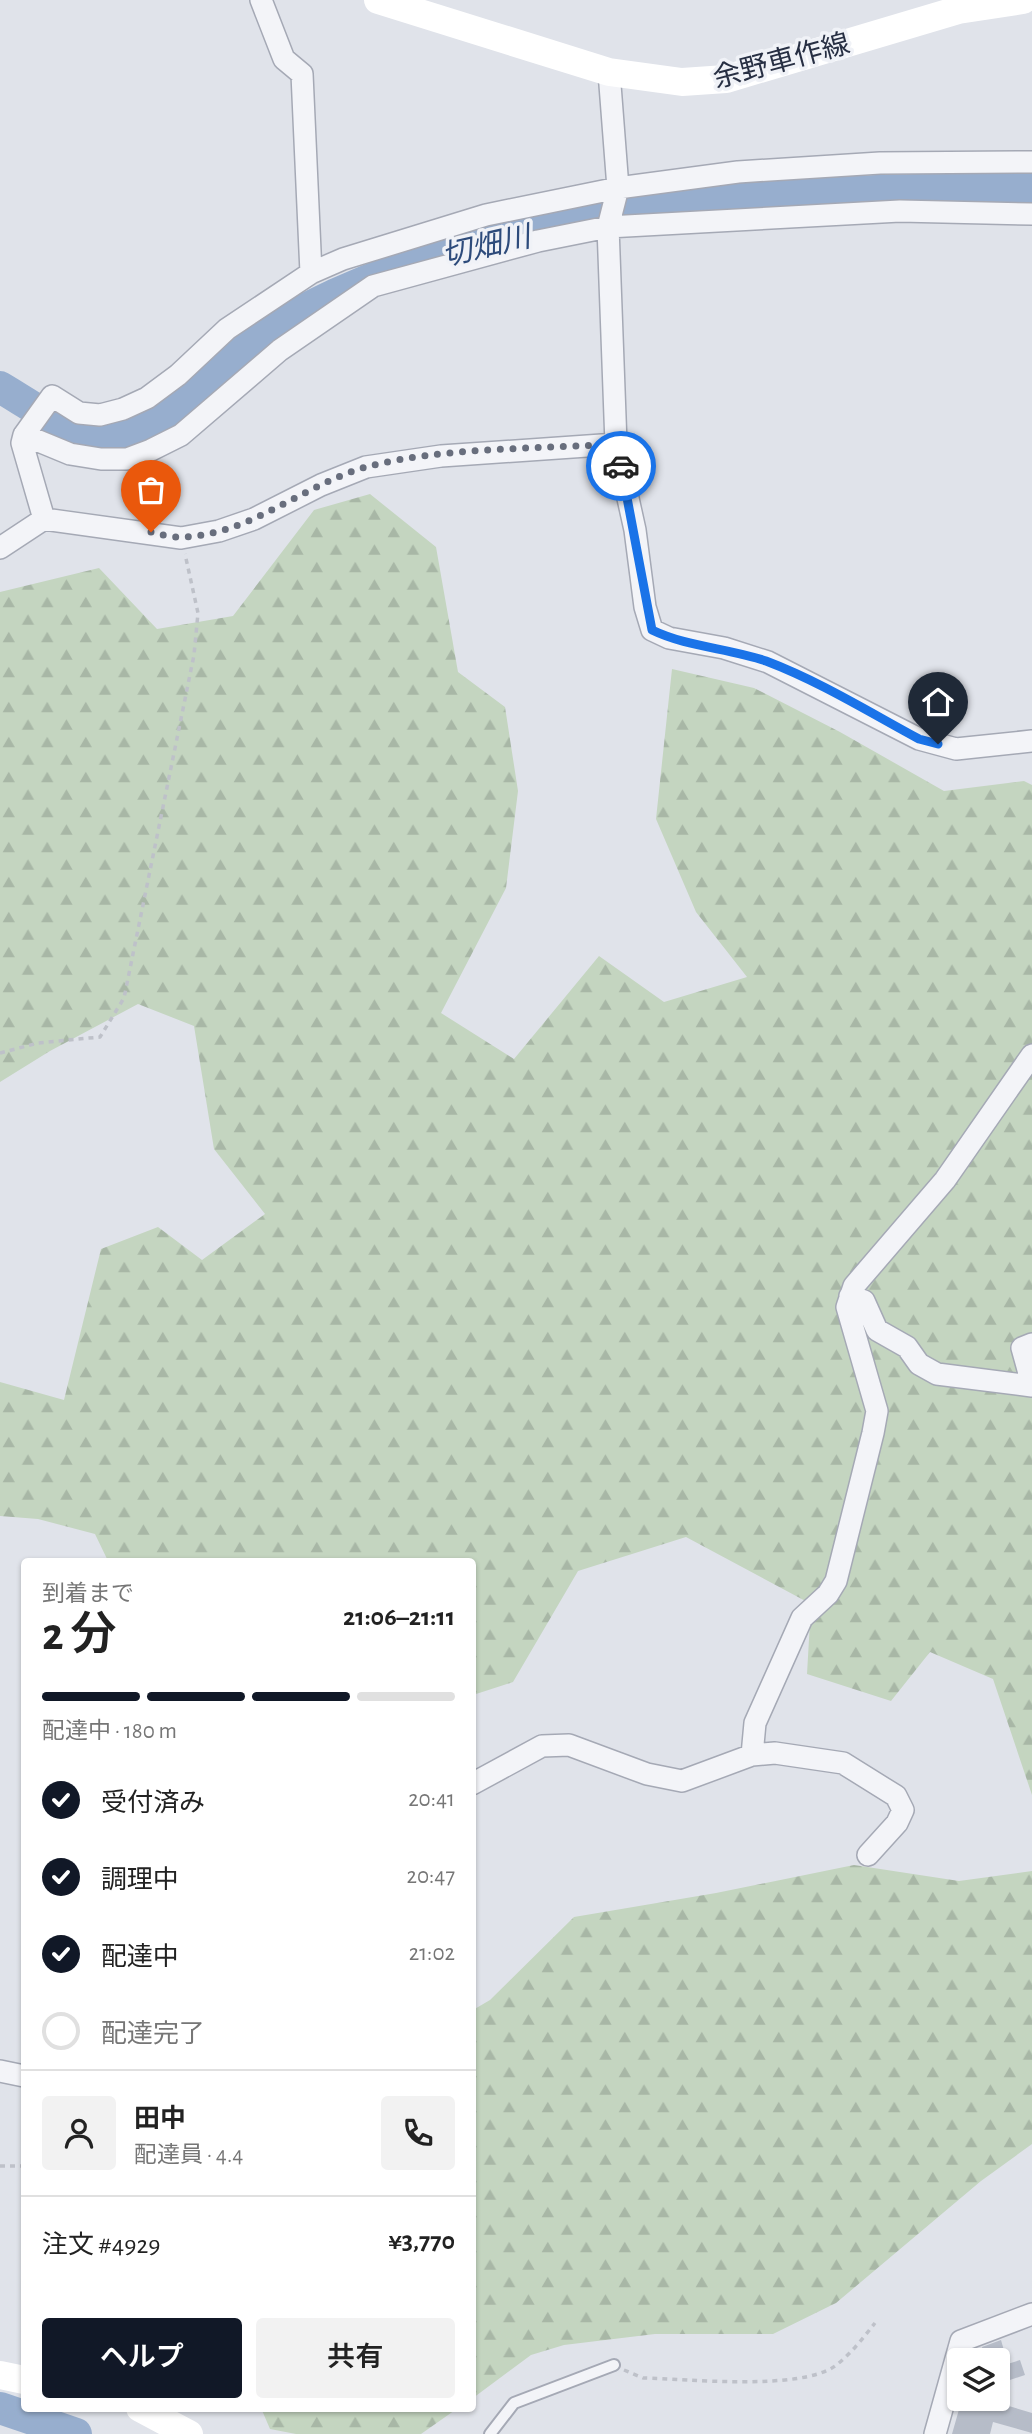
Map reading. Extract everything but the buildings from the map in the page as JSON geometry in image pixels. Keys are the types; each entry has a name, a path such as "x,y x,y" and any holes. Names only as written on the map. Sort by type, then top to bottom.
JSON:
{"main road":[{"name":"余野車作線","path":"378,0 609,72 682,82 726,79 958,10 1023,0"},
{"path":"0,2375 21,2380"},
{"path":"152,2412 178,2421"}],"street":[{"path":"261,0 284,60 302,74 311,274"},
{"path":"609,72 618,188 608,227 616,444 652,630 669,638 724,648 768,662 919,739 956,749 1032,741"},
{"path":"44,519 22,443 24,435 52,396 79,413 100,415 147,398 178,375 227,329 311,274 343,259 486,215 618,188 738,172 842,165 1032,162"},
{"path":"24,435 70,454 127,459 181,435 280,350 373,286 538,241 608,227 900,211 1032,214"},
{"path":"0,548 44,519 181,538 219,531 254,519 321,485 366,467 440,456 616,444"},
{"path":"752,1755 755,1723 802,1618 828,1594 836,1581 873,1433 877,1411 847,1307 854,1286 945,1180 1032,1055"},
{"path":"850,1297 864,1301 877,1330 906,1347 919,1364 937,1374 1032,1385 1022,1348 1032,1344"},
{"path":"476,1782 542,1745 569,1745 647,1774 682,1781 752,1755 775,1753 843,1763 895,1796 903,1810 897,1823 868,1855"},
{"path":"0,2071 21,2075"},
{"path":"935,2434 961,2342 1032,2314"}],"lane":[{"path":"490,2434 514,2403 614,2365"}],"path":[{"path":"0,1053 38,1042 100,1037 124,998 194,655 198,613 181,538"},
{"path":"0,2166 21,2166"},
{"path":"614,2365 643,2378 779,2381 815,2376 833,2367 850,2353 875,2323"}],"green space":[{"path":"370,494 436,547 458,672 505,707 518,791 506,888 441,1013 514,1059 599,956 664,1002 747,977 696,912 656,819 672,669 754,688 840,732 944,791 1024,781 1032,785 1032,1795 993,1679 930,1652 891,1701 807,1674 811,1604 686,1537 578,1571 513,1682 476,1694 476,1558 107,1558 95,1534 38,1519 0,1516 0,1382 64,1400 101,1249 158,1227 202,1260 265,1214 214,1149 194,1026 138,1004 50,1051 0,1082 0,592 99,568 157,629 233,616 314,510"},
{"path":"854,1865 959,1881 1032,1871 1032,2144 981,2181 836,2303 773,2334 655,2334 564,2345 531,2355 476,2396 476,2008 490,2000 574,1917 716,1893"},
{"path":"263,2412 452,2412 421,2434 296,2434 270,2429"}],"waterway":[{"name":"切畑川","path":"0,387 82,434 106,438 129,435 153,425 176,410 254,342 283,321 336,294 416,263 500,238 588,219 677,206 768,197 858,191 1032,190"},
{"path":"0,2408 76,2434"}],"way so far":[{"path":"151,532 181,538 219,531 254,519 321,485 366,467 440,456 616,444 621,466"}],"route":[{"path":"621,466 635,530 645,607 652,630 669,638 724,648 768,662 919,739 938,744"}]}
